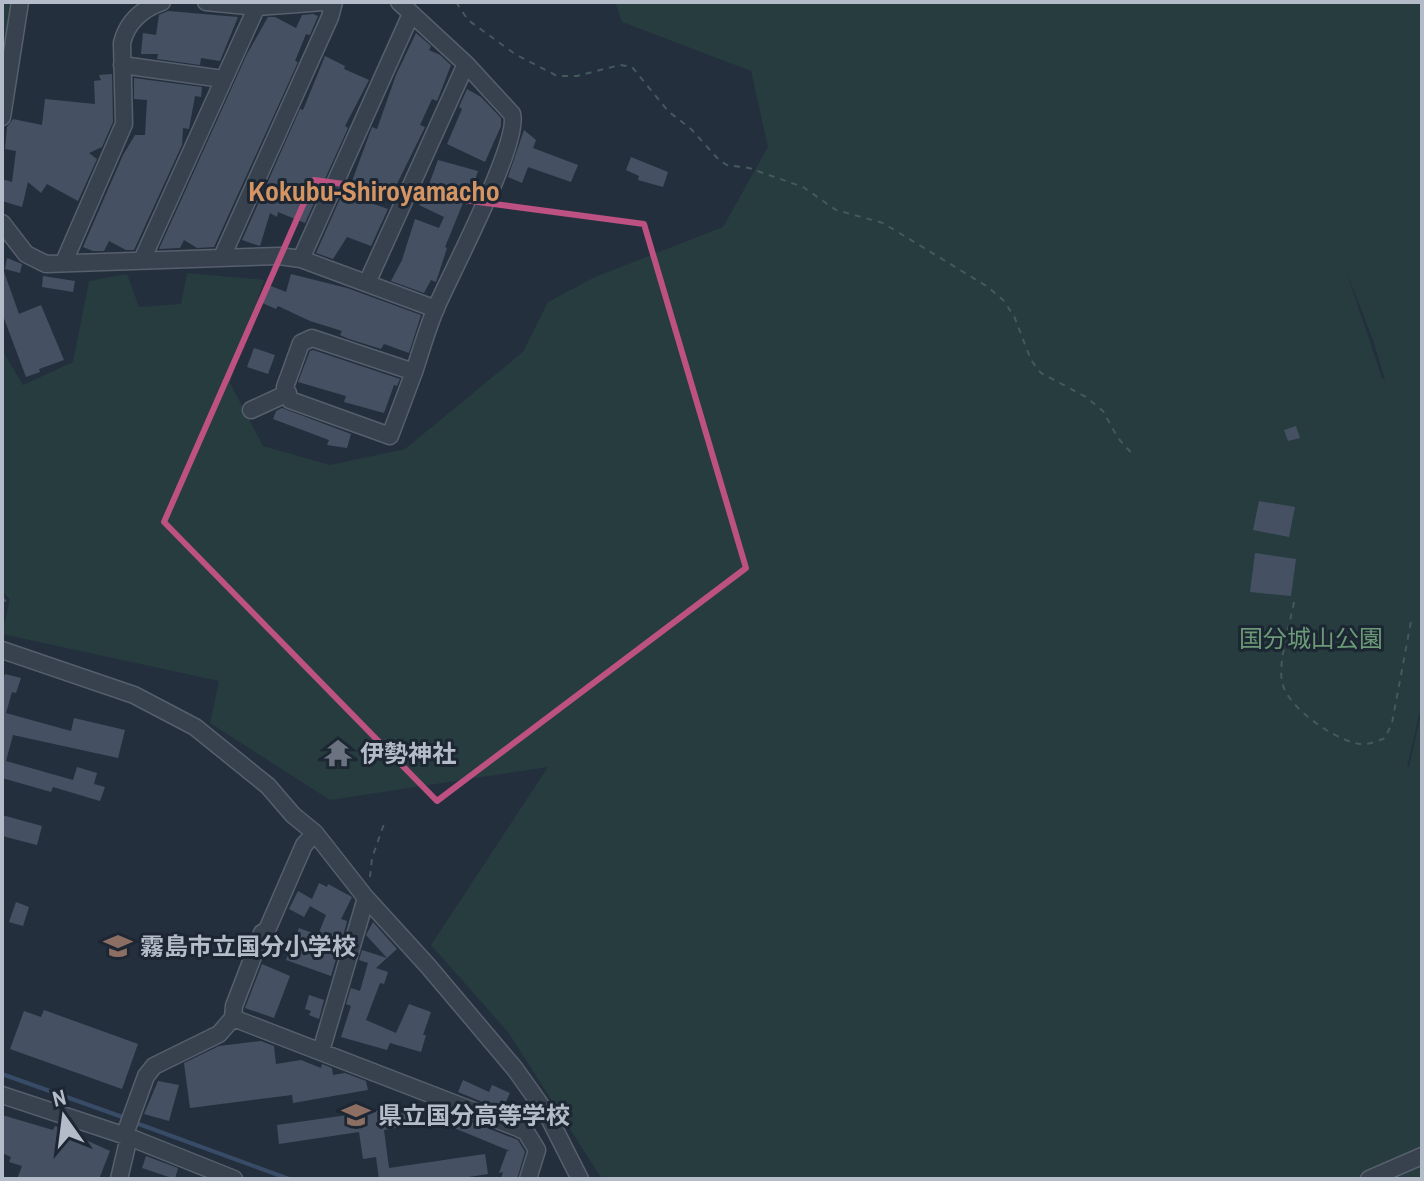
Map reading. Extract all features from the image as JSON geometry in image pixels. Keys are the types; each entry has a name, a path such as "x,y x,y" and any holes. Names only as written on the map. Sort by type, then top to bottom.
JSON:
{"street":[{"path":"2,117 20,2"},
{"path":"64,262 124,124 122,43 132,21 146,8 162,2"},
{"path":"206,2 258,5 324,2"},
{"path":"222,257 334,2"},
{"path":"142,260 258,5"},
{"path":"301,259 405,8 466,64 512,114 514,121 503,156 436,309 414,372 390,436 290,400 285,387 301,343 312,338 414,372"},
{"path":"367,283 466,64"},
{"path":"122,65 223,79"},
{"path":"4,232 26,254 46,264 222,257 279,256 301,259 436,309"},
{"path":"251,410 288,393"},
{"path":"2,650 134,695 195,727 268,786 293,815 315,833 366,898 515,1069 553,1126 580,1179"},
{"path":"119,1179 132,1115 146,1076 154,1066 219,1034 233,1018 234,1006 262,933 267,930 304,845 315,833"},
{"path":"321,1051 366,898"},
{"path":"233,1018 526,1132 537,1150 528,1179"},
{"path":"2,1095 127,1135 234,1179"},
{"path":"1369,1179 1422,1156"}],"path":[{"path":"456,2 468,20 503,45 557,76 577,76 620,65 632,67 668,111 727,165 749,168 803,187 836,210 883,223 988,287 1003,300 1014,316 1031,360 1041,373 1086,397 1103,411 1118,438 1134,456"},
{"path":"2,597 6,602 2,603"},
{"path":"1294,602 1281,680 1287,697 1314,722 1356,744 1375,743 1385,738 1392,723 1412,616"},
{"path":"366,898 372,858 385,821"}],"highlighted area":[{"path":"314,180 644,224 746,568 437,801 164,522"}],"green space":[{"path":"2,2 14,2 6,41 2,41"},
{"name":"国分城山公園","path":"615,2 1422,2 1422,703 1407,767 1422,709 1422,1179 602,1179 508,1032 431,945 548,767 330,800 210,723 219,681 2,634 10,599 2,591 2,350 23,385 73,362 89,281 127,274 139,307 181,304 187,273 264,280 230,383 263,446 330,465 405,449 523,352 548,302 595,277 723,227 768,147 751,71 622,22","holes":["1347,273 1373,340 1385,380"]}],"building":[{"path":"168,11 238,17 220,61 201,58 200,65 157,59 158,54 141,54 143,33 156,35 159,15"},
{"path":"302,15 318,16 310,35 306,34 295,61 298,62 214,247 197,248 184,240 180,248 159,249 247,54 268,17 275,17 296,28"},
{"path":"416,33 431,46 429,50 451,65 437,101 432,99 420,125 425,127 393,192 370,181 362,200 388,209 371,246 347,237 333,259 316,253 347,183 351,184 372,127 377,129 396,75"},
{"path":"325,56 369,80 345,126 348,128 305,223 278,212 277,217 270,213 260,246 242,240 300,109 303,110"},
{"path":"112,74 113,122 102,147 89,153 97,159 78,201 47,184 41,193 28,182 22,207 2,201 2,179 12,182 16,151 5,149 7,127 13,119 42,125 45,99 95,104 94,81 101,80 99,75"},
{"path":"134,78 202,87 201,97 195,96 189,129 183,128 182,145 134,250 126,250 109,241 104,251 93,251 83,247 123,155 135,135 145,135 147,100 134,99"},
{"path":"467,89 481,97 501,118 501,126 485,162 447,144"},
{"path":"524,130 536,140 533,148 578,165 571,182 528,167 522,183 508,177"},
{"path":"631,157 668,172 663,187 638,180 639,176 626,170"},
{"path":"438,160 478,171 467,205 463,203 445,247 436,282 431,280 424,293 391,281 402,260 415,219 439,228 444,217 419,205 422,203 416,200 423,186 428,187"},
{"path":"7,258 22,264 20,273 5,269"},
{"path":"3,269 19,314 41,305 64,360 26,377 2,313"},
{"path":"291,274 347,288 421,315 409,353 384,344 381,349 349,339 340,335 342,331 260,302 266,284 286,292"},
{"path":"43,276 75,281 73,292 42,287"},
{"path":"254,348 275,355 268,374 247,367"},
{"path":"313,350 400,379 397,386 394,385 384,413 344,402 346,396 298,382"},
{"path":"282,408 351,434 347,448 327,445 329,440 273,419 276,411"},
{"path":"1296,426 1300,438 1288,441 1284,430"},
{"path":"1259,501 1295,507 1289,537 1253,530"},
{"path":"1255,553 1296,559 1291,596 1250,592"},
{"path":"5,674 21,678 16,693 12,692 6,713 71,731 74,718 125,730 118,758 13,735 6,761 73,780 77,767 97,773 94,784 105,787 100,801 53,787 51,792 2,778 2,684"},
{"path":"2,815 42,826 37,845 2,836"},
{"path":"319,883 327,887 328,884 352,897 341,919 347,921 331,976 286,960 299,928 318,935 326,915 310,906 304,917 289,909 298,891 312,899"},
{"path":"16,902 29,907 23,926 9,922"},
{"path":"373,922 397,949 376,968 388,972 384,984 380,983 366,1020 396,1033 409,1004 431,1012 421,1052 390,1043 387,1050 341,1037 351,1006 346,1004 351,988 360,991 368,963 359,960 362,950 387,958 366,935"},
{"path":"262,964 290,976 274,1018 245,1008"},
{"path":"309,995 324,1000 319,1019 309,1015 311,1011 305,1009"},
{"path":"44,1010 138,1044 122,1089 10,1049 24,1011 41,1017"},
{"path":"261,1041 274,1046 276,1064 301,1060 321,1068 322,1064 332,1068 333,1075 345,1073 366,1081 368,1090 293,1103 292,1095 190,1108 184,1063 219,1046"},
{"path":"463,1080 489,1092 492,1085 510,1093 502,1110 458,1092"},
{"path":"158,1081 179,1085 169,1121 144,1114"},
{"path":"411,1106 414,1125 384,1130 389,1168 485,1154 488,1174 455,1179 379,1179 376,1157 363,1159 359,1132 279,1144 277,1125"},
{"path":"2,1115 53,1130 55,1126 110,1151 99,1179 17,1179 22,1166 9,1162 11,1157 2,1153"},
{"path":"459,1117 518,1140 525,1152 517,1179 501,1179 503,1172 499,1173 507,1151 510,1151 454,1128"},
{"path":"146,1156 178,1168 175,1179 142,1168"}],"waterway":[{"path":"2,1074 128,1119"},
{"path":"136,1123 289,1179"}],"place":[{"name":"伊勢神社","path":"338,753"},
{"name":"霧島市立国分小学校","path":"118,946"},
{"name":"県立国分高等学校","path":"356,1115"}],"district":[{"name":"Kokubu-Shiroyamacho","path":"374,191"}]}
